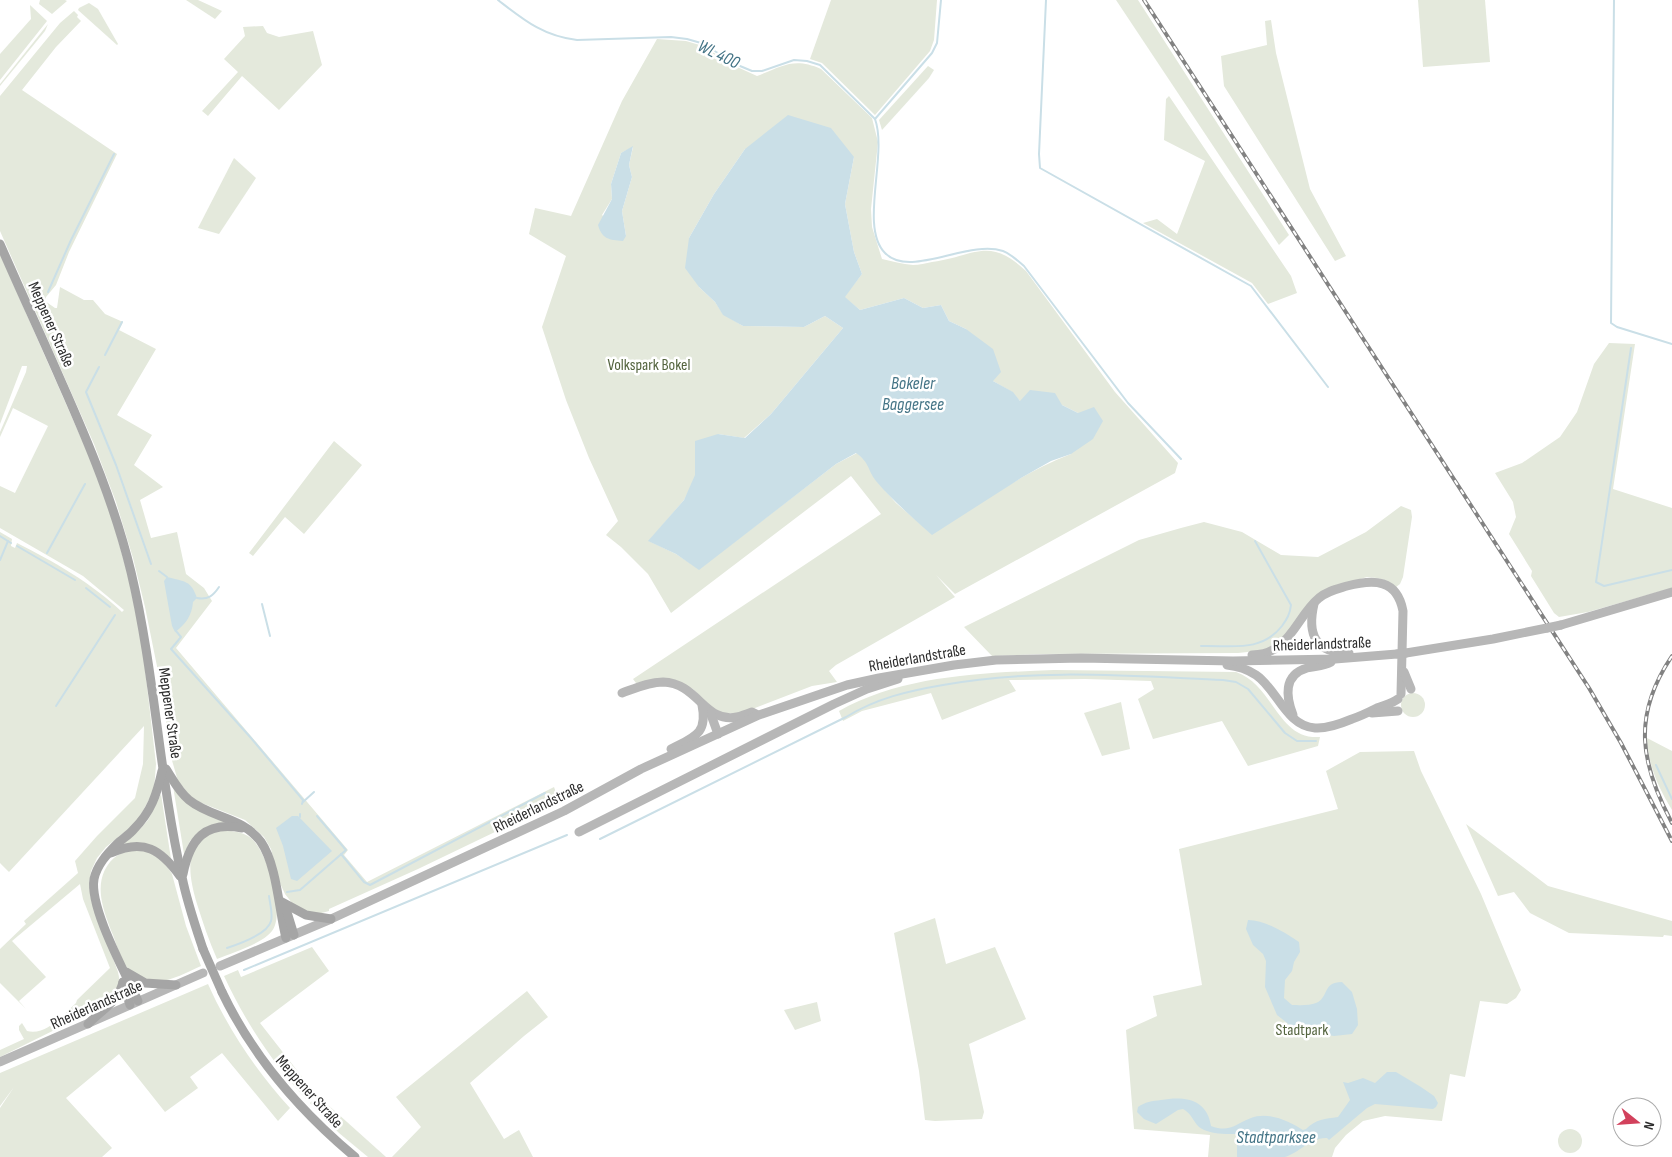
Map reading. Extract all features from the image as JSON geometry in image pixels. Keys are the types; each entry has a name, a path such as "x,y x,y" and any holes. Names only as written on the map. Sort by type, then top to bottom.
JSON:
{"main road":[{"name":"Meppener Straße","path":"0,244 94,456 116,517 141,614 151,672 174,840 182,879 204,949 222,992 239,1025 260,1058 296,1102 355,1157"},
{"path":"1213,660 1221,665 1241,667 1256,675 1264,681 1285,710 1294,718 1307,726 1321,728 1369,713 1399,696 1404,611 1402,602 1392,588 1378,582 1363,582 1326,593 1314,603 1289,637 1279,646 1258,655 1239,655 1233,660"},
{"name":"Rheiderlandstraße","path":"220,966 331,919 564,811 641,769 759,715 846,685 954,665 1039,658 1335,659 1402,654 1493,639 1561,625 1672,592"},
{"path":"1314,603 1310,624 1312,633 1318,643 1331,651 1357,653 1366,657"},
{"path":"1294,718 1287,696 1295,674 1304,669 1326,664 1335,659"},
{"path":"1402,667 1411,689"},
{"path":"578,832 834,704 912,672"},
{"path":"622,693 644,685 664,682 673,683 690,691 710,712 718,734"},
{"path":"641,769 648,761 698,734 704,722 702,704"},
{"path":"1369,713 1398,711"},
{"path":"710,712 736,718 752,712 759,715"},
{"path":"164,765 176,786 188,800 254,834 267,853 280,901 282,920 290,937"},
{"path":"134,1003 123,982 121,969 99,911 93,888 98,867 108,854 133,831 150,809 164,765"},
{"path":"182,879 192,845 206,831 235,826 247,829"},
{"path":"108,854 134,846 152,849 166,859 182,879"},
{"path":"280,901 306,915 331,919"},
{"path":"121,969 138,981 176,985"},
{"path":"121,969 129,980 134,1003"},
{"name":"Rheiderlandstraße","path":"0,1062 203,973"},
{"path":"88,1024 98,1013 117,998 123,982"}],"green space":[{"path":"40,0 67,1 52,14 39,4"},
{"path":"186,0 198,0 222,11 215,19"},
{"path":"831,0 937,0 934,40 930,51 875,115 822,63 810,59"},
{"path":"1116,0 1138,0 1289,235 1279,245"},
{"path":"1418,0 1485,0 1490,62 1423,67"},
{"path":"89,3 98,9 117,45 78,10"},
{"path":"30,5 47,21 0,80 0,54 31,19"},
{"path":"74,11 81,21 56,47 22,90 117,154 69,252 56,285 45,301 57,308 60,287 84,300 93,300 105,314 123,322 119,330 156,349 117,415 152,435 134,465 163,487 140,500 151,538 177,532 186,574 204,588 212,601 176,648 348,850 344,855 367,882 554,787 559,801 418,869 329,909 329,911 318,914 309,913 292,903 279,881 271,849 264,837 245,820 191,797 178,781 171,757 161,686 145,607 116,502 94,444 0,231 0,96 60,23"},
{"path":"1271,20 1276,53 1310,189 1346,256 1335,261 1224,86 1221,56 1267,45 1265,21"},
{"path":"48,24 45,31 0,86 0,84"},
{"path":"263,26 267,33 279,37 313,31 322,65 279,110 242,76 208,116 202,111 238,72 224,59 245,36 243,27"},
{"name":"Volkspark Bokel","path":"657,39 686,41 703,46 735,66 757,76 782,66 796,63 812,65 821,69 872,118 878,142 871,209 872,227 882,259 915,265 981,251 991,251 1013,260 1026,271 1115,392 1178,463 1175,473 955,594 936,575 955,597 836,665 829,671 837,682 812,686 742,713 724,713 715,710 693,689 673,680 636,683 633,679 881,514 851,476 671,613 648,574 606,535 618,521 589,458 566,400 542,327 566,256 529,234 535,208 571,216 622,101","holes":["633,147 629,165 632,177 622,211 626,236 602,215 612,199 611,184 621,153","745,149 854,157 845,204 854,252 862,274 844,297 860,310 904,298 923,308 941,305 949,321 966,329 993,381 1012,392 1020,401 1062,405 1078,413 1071,454 1017,480 932,534 896,503 875,479 866,461 857,453 836,464 699,569 676,554 649,541 684,500 718,434 744,438 771,414 843,328 825,316 804,327 743,326 723,314 715,302 699,287 689,238 714,194"]},
{"path":"928,66 934,70 929,78 882,130 879,120"},
{"path":"1169,96 1291,276 1297,293 1268,304 1252,283 1143,223 1157,219 1177,234 1205,161 1164,140 1166,99"},
{"path":"234,158 256,178 219,234 198,228"},
{"path":"0,254 92,463 112,518 128,576 142,643 156,764 154,790 137,822 106,847 97,858 91,871 89,884 91,899 120,982 111,1002 0,1057 0,1050 24,1039 19,1030 19,1026 22,1023 27,1031 34,1032 47,1028 66,1013 110,968 83,899 80,884 12,941 46,977 19,1001 26,1009 0,983 0,949 26,924 24,921 78,873 75,861 135,798 143,764 144,726 9,872 0,863 0,532 12,539 11,546 15,548 17,543 45,557 86,583 122,612 124,610 83,576 0,528 0,486 15,493 48,426 13,408 0,437 0,432 27,366 22,366 0,424"},
{"path":"1609,343 1635,344 1613,489 1672,508 1672,588 1588,612 1559,617 1554,613 1531,576 1532,571 1509,534 1516,517 1513,502 1495,473 1522,463 1560,437 1577,412 1594,364"},
{"path":"334,441 362,465 304,534 285,517 253,556 249,553"},
{"path":"1401,506 1411,510 1412,517 1403,577 1400,584 1396,587 1385,580 1367,577 1326,589 1277,643 1267,650 1238,653 992,656 964,627 1139,540 1181,528 1204,522 1242,532 1281,555 1318,557 1366,532"},
{"path":"1054,670 1236,672 1249,679 1259,688 1294,730 1306,736 1320,737 1318,746 1248,766 1222,721 1153,739 1138,699 1154,689 1151,681 1085,679 1009,680 1016,691 942,720 931,693 862,711 843,721 839,711 864,699 916,683 971,675"},
{"path":"1413,693 1418,694 1424,700 1424,710 1418,716 1413,717 1408,716 1402,710 1401,705 1402,700 1408,694"},
{"path":"1121,702 1130,749 1102,756 1084,713"},
{"path":"1647,738 1672,751 1672,810 1655,776 1649,757"},
{"name":"Stadtpark","path":"1414,751 1421,771 1481,894 1521,990 1516,998 1507,1004 1480,1001 1465,1077 1450,1074 1442,1121 1385,1116 1363,1121 1346,1135 1335,1148 1332,1157 1208,1157 1210,1135 1134,1129 1126,1030 1157,1016 1153,996 1202,985 1179,849 1338,809 1326,771 1360,752"},
{"path":"173,786 179,795 237,824 197,834 190,841 184,854"},
{"path":"161,794 171,859 158,849 152,847 140,845 116,847 141,828 148,820"},
{"path":"1466,824 1548,886 1672,921 1672,936 1569,933 1530,913 1514,892 1498,896"},
{"path":"221,830 244,834 257,845 263,855 273,883 277,911 276,922 272,931 267,936 246,948 217,959 197,904 190,870 194,850 200,842 208,835"},
{"path":"144,850 160,860 172,874 186,926 201,966 178,976 159,981 147,980 129,970 119,953 101,898 102,879 110,862 124,852"},
{"path":"935,918 946,964 995,947 1026,1019 969,1044 984,1112 982,1119 925,1120 919,1071 894,933"},
{"path":"312,947 329,971 260,1023 314,1092 306,1099 260,1041 224,976 238,970 241,977"},
{"path":"208,984 234,1034 266,1080 290,1108 278,1121 222,1053 190,1077 198,1088 165,1112 119,1054 66,1098 112,1148 102,1157 0,1157 0,1108 14,1087 0,1106 0,1073"},
{"path":"527,991 548,1017 470,1083 504,1139 519,1130 533,1157 392,1157 421,1127 396,1097"},
{"path":"817,1002 821,1021 795,1030 784,1010"},
{"path":"318,1096 386,1157 368,1157 339,1133 310,1103"},
{"path":"1565,1129 1575,1129 1582,1136 1582,1146 1575,1153 1565,1153 1558,1146 1558,1136"}],"water":[{"name":"Bokeler Baggersee","path":"788,115 831,128 854,157 845,204 854,252 862,274 845,297 860,310 904,298 923,308 941,305 949,321 966,329 993,349 1001,372 993,381 1013,392 1020,401 1030,390 1055,393 1062,405 1078,413 1094,407 1103,421 1093,439 1071,454 1051,461 1021,478 932,535 882,488 873,477 864,460 856,453 836,464 699,570 676,554 648,541 684,500 695,475 695,441 718,434 745,438 771,414 843,328 825,316 804,327 743,326 723,315 715,302 699,287 685,268 689,238 714,194 745,149"},
{"path":"633,146 629,165 632,177 622,211 626,236 623,241 614,240 604,236 598,225 612,199 611,184 621,153"},
{"path":"167,577 190,585 197,598 193,602 188,619 175,632 172,626 164,581"},
{"path":"292,816 298,816 332,851 297,881 291,879 283,846 276,828"},
{"path":"1248,920 1268,924 1299,942 1300,952 1294,962 1292,971 1285,980 1284,998 1292,1005 1307,1005 1320,1001 1328,987 1336,983 1342,982 1352,992 1357,1009 1358,1025 1352,1034 1334,1036 1315,1033 1291,1026 1277,1015 1265,987 1266,961 1263,954 1253,945 1246,929"},
{"name":"Stadtparksee","path":"1387,1072 1396,1072 1434,1096 1438,1103 1436,1107 1433,1109 1375,1104 1367,1108 1329,1140 1321,1138 1285,1157 1237,1157 1237,1142 1254,1143 1256,1138 1254,1135 1218,1133 1205,1130 1199,1127 1183,1109 1178,1110 1156,1124 1144,1119 1137,1112 1138,1107 1143,1104 1178,1098 1199,1104 1209,1117 1211,1126 1218,1128 1232,1127 1257,1116 1271,1116 1292,1123 1303,1130 1317,1121 1338,1117 1350,1100 1343,1082 1348,1083 1363,1078 1375,1083"}],"waterway":[{"name":"WL 400","path":"498,0 534,26 565,38 577,40 671,37 687,39 701,43 752,71 762,71 794,60 820,65 875,119 932,53 937,43 941,0"},
{"path":"1046,0 1040,168 1251,286 1328,387"},
{"path":"1614,0 1611,323 1617,327 1672,344"},
{"path":"875,119 878,134 878,151 874,226 878,241 885,253 896,260 909,262 924,261 973,250 989,249 1003,251 1012,256 1024,266 1128,403 1181,459"},
{"path":"48,292 71,240 114,154"},
{"path":"105,355 122,322"},
{"path":"1631,348 1596,582 1604,586 1672,570"},
{"path":"99,367 86,392 116,465 151,564"},
{"path":"47,553 85,484"},
{"path":"0,536 11,543"},
{"path":"0,560 8,541"},
{"path":"1201,646 1245,646 1255,644 1274,635 1287,619 1291,605 1255,541"},
{"path":"17,546 75,580"},
{"path":"159,571 167,577"},
{"path":"197,598 210,597 219,587"},
{"path":"86,588 110,607"},
{"path":"262,604 270,636"},
{"path":"56,706 115,615"},
{"path":"176,631 181,637 171,649 251,738 303,800 302,804"},
{"path":"600,839 869,705 917,690 978,680 1013,676 1118,675 1236,682 1248,689 1285,733 1297,741 1316,741"},
{"path":"1656,765 1672,799"},
{"path":"303,802 314,792"},
{"path":"341,854 364,882 370,885 545,793"},
{"path":"287,892 300,890 346,850 317,816"},
{"path":"244,970 567,835"},
{"path":"227,948 252,938 269,926 272,915 269,896"}],"railway":[{"path":"1144,0 1589,688 1621,743 1672,841"},
{"path":"1672,656 1659,678 1651,699 1646,719 1645,739 1647,759 1653,780 1672,823"}]}
